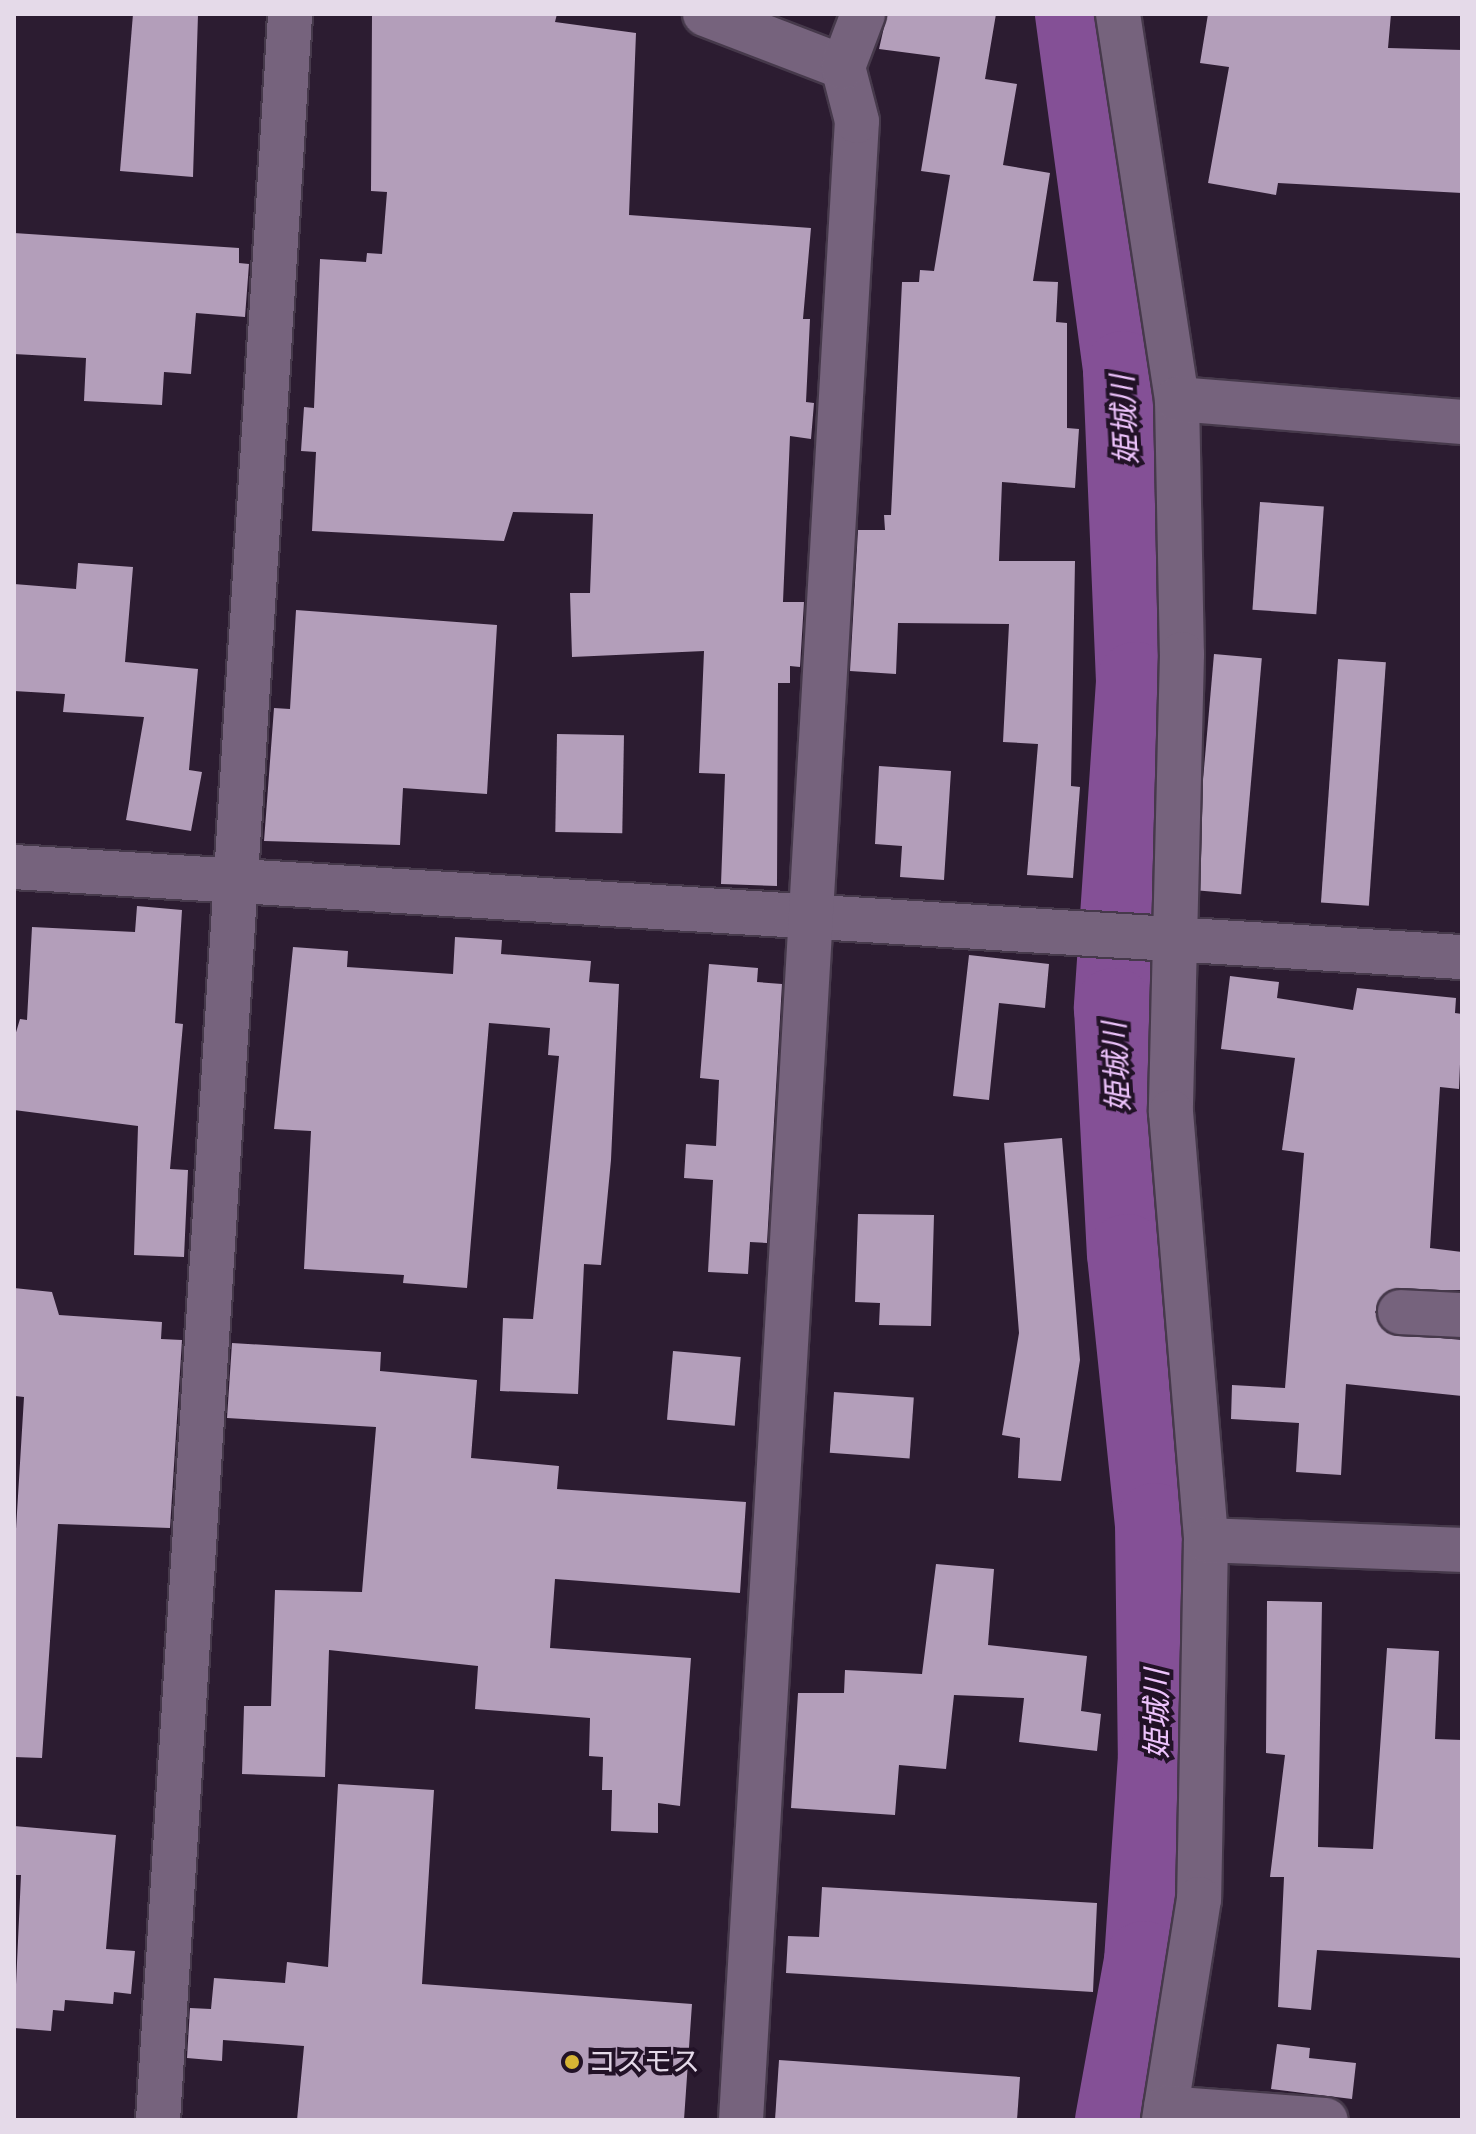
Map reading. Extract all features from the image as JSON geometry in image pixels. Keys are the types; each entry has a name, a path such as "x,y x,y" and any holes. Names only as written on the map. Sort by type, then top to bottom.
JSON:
{"street":[{"path":"158,2120 290,14"},
{"path":"705,14 843,67"},
{"path":"741,2120 857,121 843,67 863,14"},
{"path":"1118,14 1177,399 1182,654 1170,938 1171,1112 1206,1540 1199,1899 1165,2114 1326,2120"},
{"path":"1177,399 1462,422"},
{"path":"14,867 1462,957"},
{"path":"1400,1312 1462,1315"},
{"path":"1206,1540 1462,1550"}],"building":[{"path":"133,14 198,14 193,177 120,171"},
{"path":"372,14 557,14 555,22 636,33 629,215 811,228 803,319 810,319 806,402 814,403 811,439 790,436 783,602 804,602 800,667 790,666 790,683 778,683 777,886 721,884 725,774 699,773 704,651 572,657 570,593 590,593 593,514 513,512 504,541 312,531 316,452 301,451 304,407 314,408 320,259 366,262 367,253 382,254 387,192 371,191"},
{"path":"887,14 996,14 985,79 1017,84 1003,165 1050,173 1033,281 1058,282 1056,322 1067,323 1067,428 1079,429 1075,488 1002,482 999,561 1075,561 1071,786 1080,787 1073,878 1027,875 1038,744 1003,742 1009,624 898,623 896,674 850,671 858,530 885,530 884,515 891,515 902,282 919,282 920,270 934,271 950,175 921,171 940,57 879,49"},
{"path":"1208,14 1391,14 1388,48 1462,50 1462,193 1278,183 1276,195 1208,183 1229,67 1200,63"},
{"path":"14,233 239,248 239,263 249,264 245,317 196,313 191,374 164,372 162,405 84,401 86,358 14,354"},
{"path":"1260,502 1324,506 1316,614 1252,610"},
{"path":"78,563 133,567 125,662 198,669 189,770 202,772 191,831 126,820 144,717 63,712 65,694 14,691 14,584 76,589"},
{"path":"296,610 497,625 487,794 403,788 400,845 264,841 274,708 290,709"},
{"path":"1214,654 1262,658 1241,894 1193,890"},
{"path":"1338,659 1386,662 1369,906 1321,902"},
{"path":"557,734 624,735 622,833 555,832"},
{"path":"879,766 951,771 944,880 900,877 902,846 875,844"},
{"path":"137,906 182,910 175,1023 183,1024 170,1169 188,1170 184,1257 134,1255 138,1126 14,1110 14,1039 20,1019 27,1020 32,927 135,932"},
{"path":"455,937 502,940 501,954 591,961 589,982 619,984 611,1160 601,1265 584,1264 578,1394 500,1391 503,1318 533,1319 559,1056 548,1055 550,1028 489,1023 467,1288 403,1283 404,1275 304,1269 311,1131 274,1129 293,947 348,951 347,967 453,974"},
{"path":"969,955 1049,964 1045,1008 999,1003 989,1100 953,1096"},
{"path":"709,964 758,968 757,982 782,984 767,1243 750,1242 748,1274 708,1272 713,1180 684,1178 686,1144 716,1146 719,1080 700,1078"},
{"path":"1230,976 1279,982 1277,998 1353,1010 1357,988 1456,998 1455,1013 1462,1014 1459,1089 1440,1087 1430,1248 1462,1252 1462,1290 1389,1290 1375,1312 1387,1333 1462,1340 1462,1396 1346,1384 1341,1475 1296,1472 1299,1423 1231,1419 1232,1385 1285,1388 1304,1153 1282,1150 1295,1058 1221,1049"},
{"path":"1062,1138 1080,1360 1061,1481 1018,1478 1020,1438 1002,1435 1019,1333 1004,1143"},
{"path":"858,1214 934,1215 931,1326 879,1325 880,1303 855,1302"},
{"path":"14,1288 52,1292 59,1315 162,1322 161,1339 182,1340 170,1528 58,1524 42,1758 14,1757 14,1562 24,1397 15,1396"},
{"path":"232,1343 381,1352 380,1371 477,1380 471,1458 559,1466 557,1489 746,1502 740,1593 555,1579 550,1648 691,1658 680,1806 658,1803 658,1833 611,1831 612,1790 602,1790 603,1757 589,1756 590,1718 475,1709 478,1666 329,1650 325,1777 242,1774 244,1706 271,1706 275,1590 362,1592 376,1427 227,1418"},
{"path":"673,1351 741,1357 735,1426 667,1420"},
{"path":"834,1392 914,1398 910,1458 830,1453"},
{"path":"936,1564 994,1569 988,1645 1087,1656 1081,1711 1101,1714 1097,1751 1019,1742 1024,1698 954,1695 946,1769 899,1765 895,1815 791,1808 798,1693 844,1693 845,1670 922,1674"},
{"path":"1267,1601 1322,1602 1318,1847 1373,1849 1387,1648 1439,1651 1435,1739 1462,1740 1462,1958 1317,1950 1311,2010 1278,2007 1284,1877 1270,1877 1285,1755 1266,1753"},
{"path":"338,1784 434,1790 422,1984 692,2004 684,2120 297,2120 304,2046 223,2040 222,2061 187,2058 190,2008 211,2009 214,1978 285,1983 287,1962 328,1967"},
{"path":"14,1826 116,1835 106,1949 135,1951 131,1994 114,1992 113,2004 65,2000 64,2011 53,2010 51,2031 14,2028 21,1875 14,1875"},
{"path":"822,1887 1097,1903 1093,1992 786,1973 788,1936 819,1937"},
{"path":"1277,2044 1310,2048 1309,2058 1356,2063 1352,2099 1271,2089"},
{"path":"779,2060 1020,2077 1017,2120 775,2120"}],"waterway":[{"name":"姫城川","path":"1075,14 1123,371 1136,682 1114,1008 1127,1254 1155,1523 1158,1756 1144,1961 1115,2120"}],"place":[{"name":"コスモス","path":"572,2062"}]}
